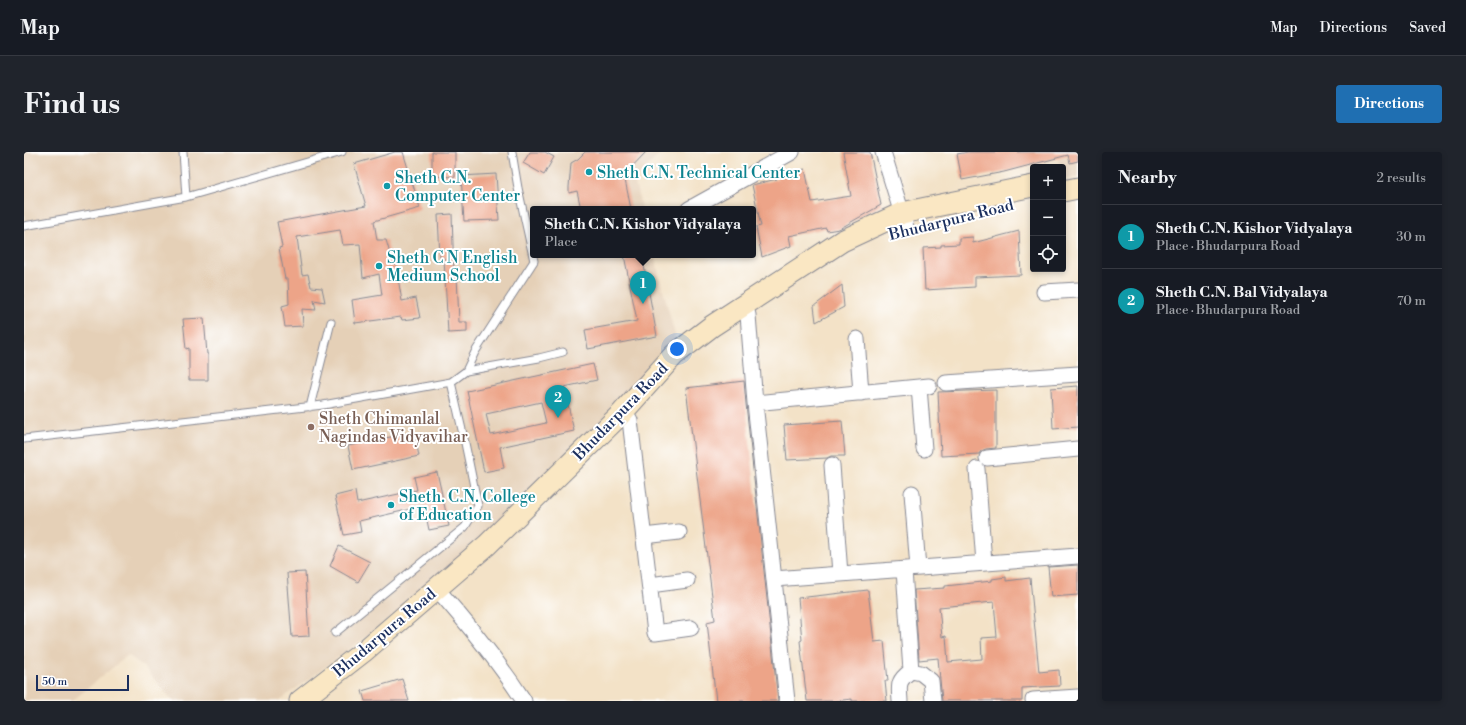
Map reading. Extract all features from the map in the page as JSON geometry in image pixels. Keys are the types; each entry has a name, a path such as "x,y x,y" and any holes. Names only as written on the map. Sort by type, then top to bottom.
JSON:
{"street":[{"path":"694,206 792,152"},
{"path":"883,152 904,220"},
{"path":"1066,178 1078,176"},
{"name":"Bhudarpura Road","path":"300,701 508,539 543,498 627,415 746,310 765,303 863,243 904,220 1030,187"},
{"path":"1066,191 1078,188"},
{"name":"Bhudarpura Road","path":"904,220 1030,199"},
{"path":"1044,292 1078,290"},
{"path":"746,310 787,701"},
{"path":"857,339 861,393"},
{"path":"946,383 1078,374"},
{"path":"755,403 924,387 924,449"},
{"path":"627,415 644,536 655,633 692,628"},
{"path":"984,563 982,464 1078,449"},
{"path":"832,465 840,574"},
{"path":"911,671 912,493"},
{"path":"644,536 679,532"},
{"path":"774,579 1078,556"},
{"path":"650,585 686,580"},
{"path":"440,592 505,672 524,701"},
{"name":"Bhudarpura Road","path":"318,701 408,628 440,592"},
{"path":"900,701 899,684 902,678 911,671 921,673 931,681 933,701"},
{"path":"1032,700 1078,697"}],"lane":[{"path":"183,152 186,197"},
{"path":"24,226 186,197 342,152"},
{"path":"512,152 530,243"},
{"path":"466,371 475,352 534,261 533,258"},
{"path":"310,406 331,322"},
{"path":"24,439 310,406 451,382 466,371 539,358 563,352"},
{"path":"335,633 464,527 478,506 451,382"}],"shaded area":[{"name":"Sheth Chimanlal Nagindas Vidyavihar","path":"24,152 662,152 634,180 641,206 530,206 530,258 655,258 675,335 668,356 528,498 378,628 279,701 173,701 144,667 128,655 72,701 24,701"},
{"path":"1057,152 1078,152 1078,177 1066,179 1066,164 1059,164"}],"building":[{"name":"Sheth C N English Medium School","path":"395,152 403,152 420,208 374,221 377,240 386,240 391,257 394,256 402,301 416,298 420,318 402,320 401,317 355,323 352,300 382,295 379,274 363,278 360,244 343,245 340,230 297,237 302,275 308,274 311,287 322,288 325,302 314,300 316,310 302,309 303,326 285,327 282,306 289,304 288,279 285,279 279,248 282,247 277,222 366,206 354,164"},
{"path":"432,152 455,152 455,177 432,176"},
{"path":"530,152 545,152 554,157 544,175 523,163"},
{"name":"Sheth C.N. Technical Center","path":"585,152 646,152 624,175 630,206 580,206 577,191 569,193 571,163"},
{"path":"843,152 870,152 881,205 839,229 827,231 826,228 789,236 791,246 762,257 756,227 761,226 752,185 777,179 776,176 805,169 812,202 851,196"},
{"path":"968,152 1078,152 1078,161 1070,163 1068,155 1004,172 962,180 957,154"},
{"path":"496,174 499,220 464,221 461,176"},
{"path":"452,214 454,275 457,275 459,322 467,322 467,332 448,333 444,258 440,258 438,215"},
{"path":"1019,231 1021,275 975,277 975,287 925,290 923,248 959,244 959,238 973,237 973,243"},
{"path":"625,258 643,258 657,336 588,349 585,330 637,321"},
{"path":"842,285 844,307 816,322 814,306"},
{"path":"204,318 208,354 208,380 189,380 189,348 186,349 183,319"},
{"path":"593,364 597,380 564,387 574,431 500,447 504,468 484,472 467,391","holes":["541,402 546,423 491,435 486,414"]},
{"path":"744,381 778,701 716,701 707,622 715,620 686,388"},
{"path":"1078,386 1078,427 1053,429 1051,388"},
{"path":"996,390 996,448 986,449 981,451 979,454 941,456 938,392"},
{"path":"842,421 845,456 787,460 784,425"},
{"path":"414,432 419,456 353,470 348,446"},
{"name":"Sheth. C.N. College of Education","path":"437,472 449,526 429,530 424,506 359,521 361,532 344,535 335,496 355,491 357,503 417,490 414,477"},
{"path":"339,546 370,562 358,582 330,566"},
{"path":"1078,565 1078,595 1051,597 1048,567"},
{"path":"305,572 309,636 292,637 287,573"},
{"path":"1006,577 1006,581 1030,578 1039,672 1059,670 1060,686 1022,688 1022,701 942,701 938,658 919,660 914,590 945,588 945,586 992,581 992,579","holes":["994,602 997,637 981,638 982,659 948,662 946,636 942,637 939,607"]},
{"path":"868,590 874,642 884,641 888,681 885,681 887,701 852,701 852,699 835,701 807,701 800,641 802,640 798,598"},
{"path":"402,679 409,701 365,701 362,691"}],"place":[{"name":"Sheth C.N. Technical Center","path":"589,172"},
{"name":"Sheth C.N. Computer Center","path":"387,186"},
{"name":"Sheth C N English Medium School","path":"379,266"},
{"name":"Sheth C.N. Kishor Vidyalaya","path":"643,304"},
{"name":"Sheth C.N. Bal Vidyalaya","path":"558,418"},
{"name":"Sheth Chimanlal Nagindas Vidyavihar","path":"311,427"},
{"name":"Sheth. C.N. College of Education","path":"391,505"}]}
